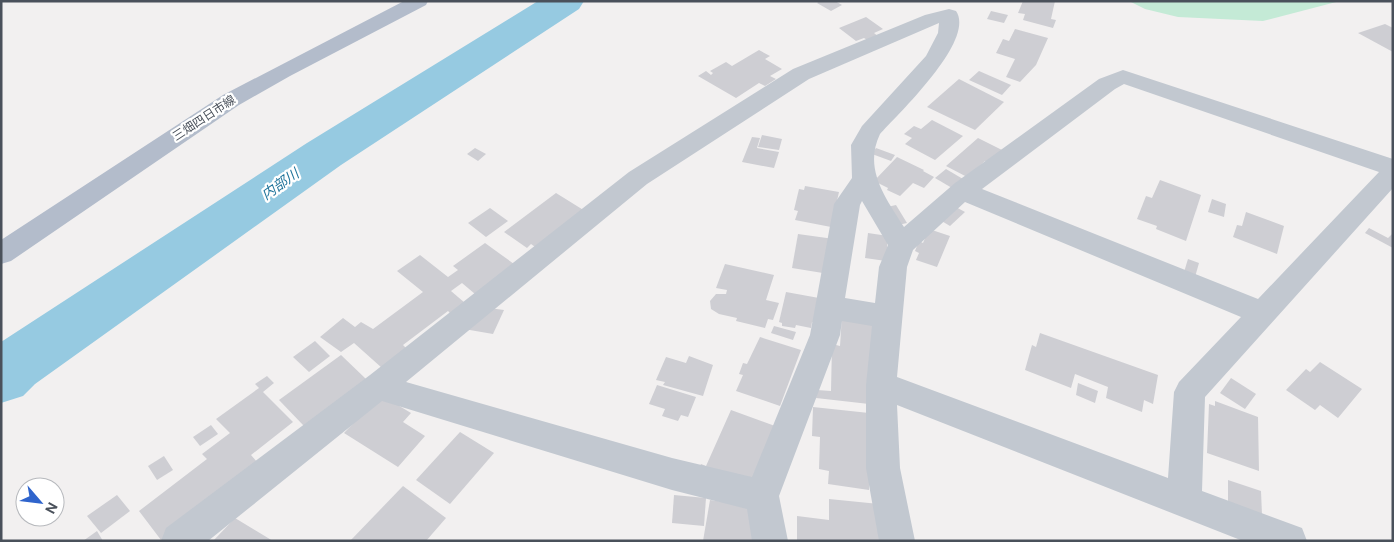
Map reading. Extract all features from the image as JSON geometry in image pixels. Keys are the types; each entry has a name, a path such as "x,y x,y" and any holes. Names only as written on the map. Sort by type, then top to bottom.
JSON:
{"main road":[{"name":"三畑四日市線","path":"1,254 232,100 282,71 419,1"}],"street":[{"path":"179,541 381,384 638,178 801,74 932,19 949,15 948,33 935,59 870,131 863,145 864,182 901,245"},
{"path":"897,541 883,468 881,385 893,267 901,245 964,189 1107,84 1123,76 1393,170 1190,392 1184,501"},
{"path":"770,541 762,496 825,335 847,204 860,184 864,182"},
{"path":"964,189 979,199 1238,302 1262,314"},
{"path":"830,307 888,317"},
{"path":"381,384 394,392 654,469 762,496"},
{"path":"881,385 1289,541"}],"green space":[{"path":"1129,1 1340,1 1263,21 1178,17 1145,9"}],"building":[{"path":"820,1 835,1 842,5 831,11 817,3"},
{"path":"1023,1 1055,1 1051,19 1056,20 1053,28 1023,20 1025,14 1018,13"},
{"path":"991,11 1008,15 1004,23 987,19"},
{"path":"866,17 883,29 874,33 879,37 869,41 864,38 856,41 839,28"},
{"path":"1385,24 1393,28 1393,52 1358,33"},
{"path":"1015,29 1048,38 1036,65 1020,82 1006,77 1015,59 996,53 1003,39 1009,41"},
{"path":"759,50 770,56 765,59 782,69 770,76 776,79 765,86 759,83 736,98 698,76 706,71 711,75 713,73 710,71 726,62 732,66"},
{"path":"979,71 1011,85 1002,95 969,80"},
{"path":"959,79 1004,102 975,130 927,107"},
{"path":"932,120 963,136 935,160 905,144 912,138 904,134 914,126 921,129"},
{"path":"762,135 782,139 779,150 758,147"},
{"path":"752,137 760,138 757,148 779,152 774,168 742,162"},
{"path":"978,138 1002,150 989,163 985,161 967,177 946,166"},
{"path":"475,148 486,154 478,161 467,154"},
{"path":"876,148 895,155 891,161 872,154"},
{"path":"897,157 934,177 924,188 913,183 900,196 887,190 888,188 874,181"},
{"path":"946,169 963,179 952,188 935,178"},
{"path":"1160,180 1201,195 1186,241 1156,229 1157,226 1137,219 1146,196 1152,198"},
{"path":"805,186 839,192 831,227 795,220 798,211 794,210 799,189 804,190"},
{"path":"556,193 585,211 538,249 531,244 527,248 504,232"},
{"path":"1212,199 1226,204 1224,217 1208,212"},
{"path":"896,205 907,223 898,225 887,207"},
{"path":"954,206 965,212 950,226 940,220"},
{"path":"490,208 508,221 486,237 468,223"},
{"path":"1246,212 1284,226 1277,254 1233,237 1237,225 1242,226"},
{"path":"1369,228 1388,238 1393,233 1393,248 1365,233"},
{"path":"929,229 950,236 937,267 916,260 919,253 915,251 919,241 923,243"},
{"path":"868,233 888,236 886,261 865,258"},
{"path":"798,234 834,239 829,274 792,268"},
{"path":"485,243 514,264 475,294 462,283 451,291 465,303 451,314 448,311 403,345 407,349 382,368 354,343 341,352 320,337 343,318 355,327 361,322 373,329 423,292 397,271 420,255 448,277 458,270 453,266"},
{"path":"1188,259 1199,263 1195,277 1184,272"},
{"path":"725,264 774,275 766,300 779,303 773,320 768,319 765,328 736,321 737,318 719,314 711,309 710,301 716,294 726,294 727,290 716,288"},
{"path":"786,292 819,298 815,323 812,322 811,328 796,325 795,328 782,326 782,323 779,322"},
{"path":"489,308 504,310 493,334 464,329"},
{"path":"842,315 876,320 869,404 816,398 817,390 831,391 832,344 840,346"},
{"path":"774,326 796,332 793,340 771,333"},
{"path":"1040,333 1158,375 1153,404 1144,400 1142,412 1106,398 1108,387 1075,374 1071,388 1025,370 1032,345 1036,347"},
{"path":"760,337 801,350 780,406 736,391 743,375 739,374 743,363 747,364"},
{"path":"315,341 330,356 309,372 293,357"},
{"path":"341,355 366,379 304,426 279,400"},
{"path":"689,356 713,365 703,396 663,385 665,382 656,380 666,357 686,363"},
{"path":"1320,362 1362,389 1338,418 1320,405 1315,410 1286,390 1306,369 1310,372"},
{"path":"267,376 274,383 263,392 293,422 251,455 258,463 161,540 139,511 207,459 202,454 230,433 216,419 259,388 255,384"},
{"path":"1231,378 1256,394 1245,409 1220,393"},
{"path":"1078,383 1098,391 1095,403 1076,395"},
{"path":"657,385 696,397 688,417 681,415 678,421 662,416 665,409 649,404"},
{"path":"381,395 411,413 403,422 425,436 398,467 344,433"},
{"path":"1215,401 1258,417 1259,471 1207,453 1209,404 1215,406"},
{"path":"813,407 869,413 869,490 828,484 829,471 819,469 820,437 812,436"},
{"path":"731,410 775,426 752,487 697,473 701,464 706,466"},
{"path":"211,425 218,434 200,446 193,437"},
{"path":"460,432 494,453 450,504 416,480"},
{"path":"164,456 173,470 157,480 148,466"},
{"path":"1228,480 1261,491 1262,515 1228,502"},
{"path":"403,486 446,518 426,541 350,541"},
{"path":"117,495 130,511 101,533 87,516"},
{"path":"674,495 706,498 704,526 672,523"},
{"path":"829,499 879,504 880,541 797,541 797,516 829,520"},
{"path":"710,500 754,506 755,541 703,541"},
{"path":"235,518 273,541 213,541"},
{"path":"97,531 103,541 83,541"}],"waterway":[{"name":"内部川","path":"1,377 14,366 324,154 565,1"}]}
